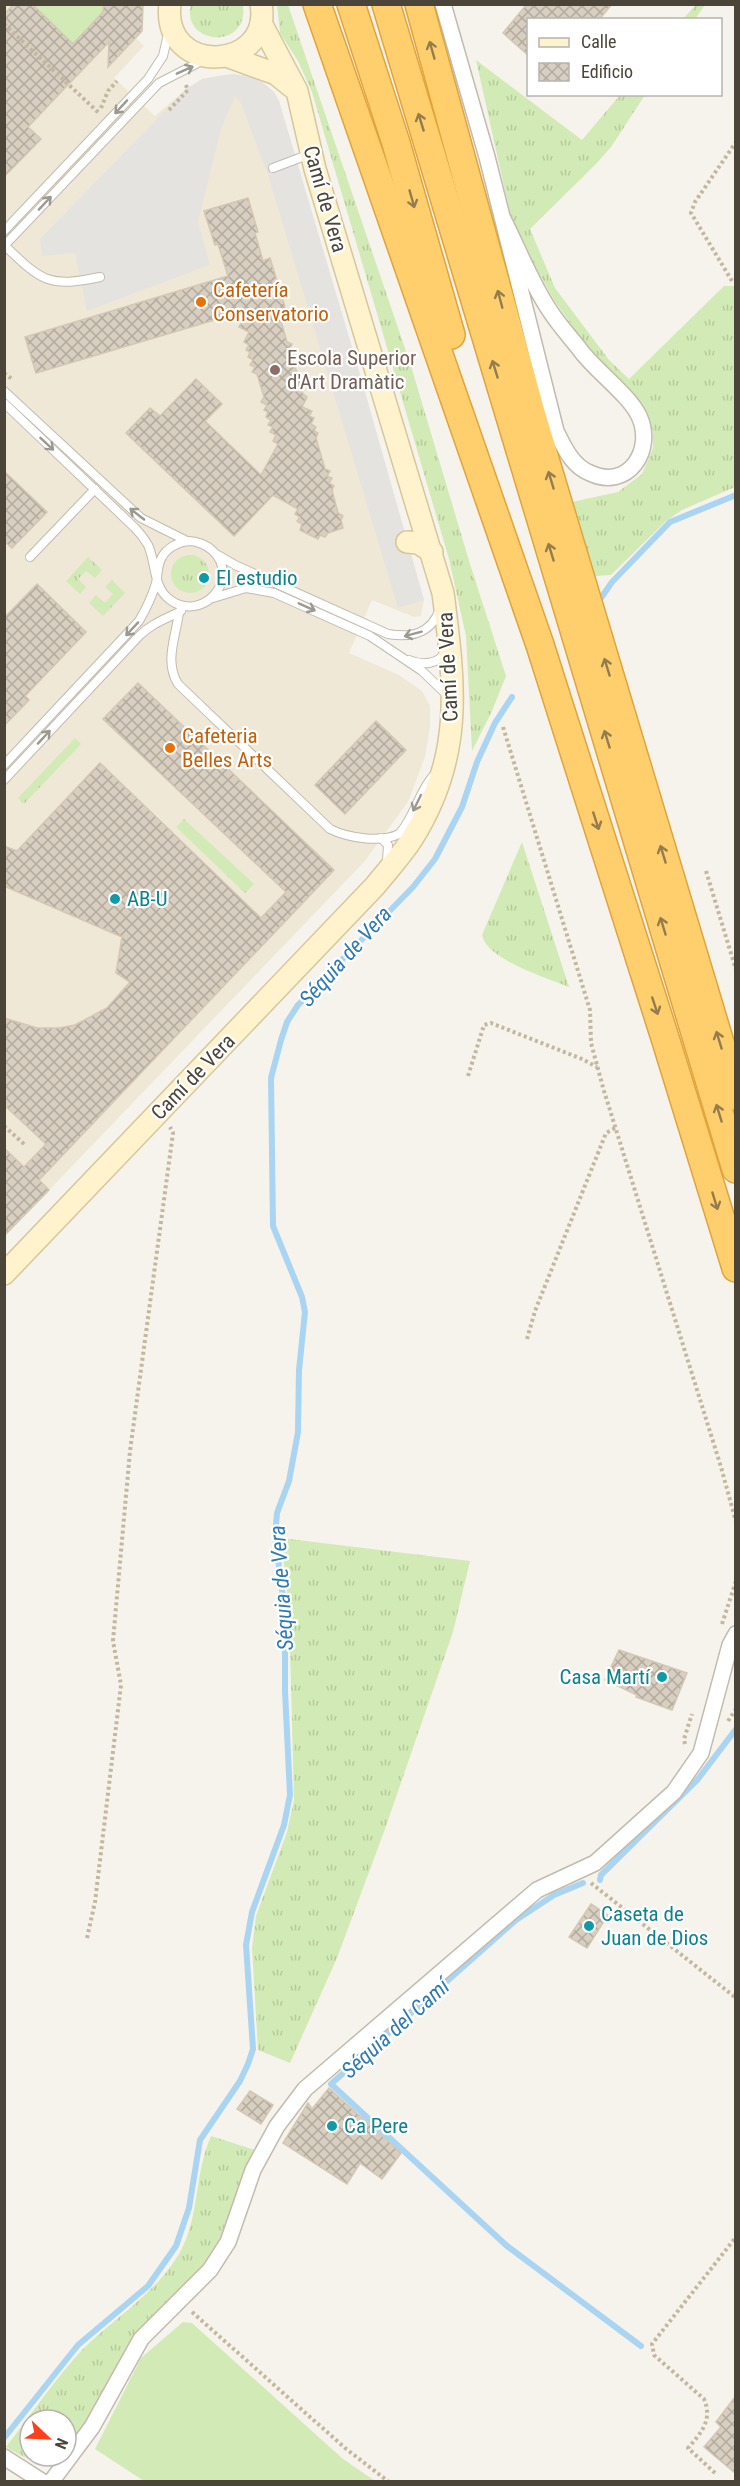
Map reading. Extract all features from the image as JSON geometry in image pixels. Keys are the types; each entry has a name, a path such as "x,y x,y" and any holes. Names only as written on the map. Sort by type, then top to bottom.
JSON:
{"highway":[{"path":"303,4 318,44 339,73"},
{"path":"317,4 339,73 411,270 540,645 666,1041 735,1268"},
{"path":"351,4 396,143 540,645"},
{"path":"386,4 735,1169"},
{"path":"419,4 532,416 735,1096"}],"street":[{"path":"442,4 502,217 556,432 565,450 576,464 590,474 606,477 622,474 638,464 644,443 639,417 627,400 591,364 549,310 502,217"},
{"path":"170,14 183,45 204,57 217,59 229,57 249,44 261,14"},
{"name":"Camí de Vera","path":"4,1274 375,886 399,857 422,822 433,801 447,758 454,713 450,641 443,593 310,154 297,91 261,14"},
{"path":"229,57 276,74 297,91"},
{"path":"407,542 418,543 432,552"},
{"path":"51,2481 92,2427 141,2339 210,2270 228,2242 253,2170 277,2126 305,2089 537,1890 595,1863 674,1792 701,1753 735,1634"},
{"path":"4,2457 43,2481"}],"lane":[{"path":"4,231 156,70 163,56 170,14"},
{"path":"100,277 69,283 37,276 5,246 159,83 196,64 204,57"},
{"path":"273,168 310,154"},
{"path":"4,391 141,518 188,541 208,547 235,565 388,634 405,637 419,634 429,627 439,613 443,593"},
{"path":"4,403 143,538 151,555 160,588 166,597 183,610"},
{"path":"30,557 95,489"},
{"path":"4,765 140,621 152,595 162,557 178,543 188,541"},
{"path":"212,599 222,582 221,562 216,554"},
{"path":"4,780 149,626 164,617 246,588 274,593 364,633 436,682 447,694 454,713"},
{"path":"183,610 171,658 173,676 178,684 330,829 339,833 381,838 394,836 403,830 425,786 447,758"},
{"path":"164,617 175,619 177,629"},
{"path":"397,655 414,662 427,664 445,655 450,641"},
{"path":"375,886 383,873 388,857 388,845 381,838"}],"path":[{"path":"4,24 108,122"},
{"path":"99,113 108,91 117,81"},
{"path":"169,110 187,88"},
{"path":"732,281 691,213 695,202 735,142"},
{"path":"503,728 590,1010 591,1043 615,1128 721,1467 735,1522"},
{"path":"706,871 735,970"},
{"path":"468,1076 484,1025 491,1023 582,1059 598,1068"},
{"path":"87,1938 95,1902 121,1685 113,1641 130,1451 173,1133 162,1110"},
{"path":"4,1126 25,1145"},
{"path":"527,1339 535,1311 606,1133 615,1128"},
{"path":"578,1872 735,1998"},
{"path":"715,2473 688,2448 705,2427 708,2409 705,2399 654,2355 652,2344 735,2237"},
{"path":"176,2302 195,2314 345,2448 389,2481"}],"shaded area":[{"path":"5,5 143,5 142,31 136,38 144,46 114,78 155,116 185,90 202,79 232,74 249,76 262,82 274,92 279,101 424,600 421,616 414,617 372,600 349,653 399,675 422,691 430,706 430,727 425,757 408,802 364,862 5,1236"},
{"path":"232,74 249,76 262,82 274,92 279,101 424,600 398,608 269,178 241,103 235,96 221,129 198,222 210,265 87,311 75,253 42,256 40,239 185,90 202,79"}],"green space":[{"path":"37,4 104,5 103,12 73,44 35,7"},
{"path":"191,5 243,5 242,20 236,30 227,36 205,35 196,28 191,18"},
{"path":"277,5 288,5 411,366 506,676 472,751 466,636 449,559 312,92 298,61 280,33"},
{"path":"696,5 705,5 696,18 684,18"},
{"path":"476,60 582,140 619,96 644,96 611,147 530,229 555,288 609,360 629,379 724,286 735,286 735,487 682,510 666,521 611,575 594,576 572,502 618,492 642,474 653,448 653,431 645,413 582,340 554,300 510,213"},
{"path":"190,555 203,561 209,574 203,587 190,593 177,587 171,574 177,561"},
{"path":"88,557 102,570 95,578 86,571 78,579 86,587 80,594 66,581"},
{"path":"112,580 125,593 103,616 89,603 96,595 105,603 113,594 105,587"},
{"path":"75,738 81,744 24,804 18,798"},
{"path":"184,819 254,884 245,893 176,827"},
{"path":"522,842 569,987 506,960 486,944 482,935"},
{"path":"281,1538 470,1561 453,1632 385,1829 337,1958 290,2063 258,2050 252,1948 256,1916 287,1832 294,1800 289,1609"},
{"path":"211,2136 255,2150 215,2250 200,2269 150,2318 137,2335 97,2407 78,2434 78,2408 35,2408 82,2350 146,2294 179,2254 186,2240 194,2211"},
{"path":"183,2322 192,2323 343,2459 375,2481 144,2481 95,2449 141,2358"},
{"path":"18,2431 18,2454 6,2447"}],"building":[{"path":"14,4 32,4 73,44 103,12 104,4 143,4 142,31 108,67 109,42 28,127 41,139 4,177 4,14"},
{"path":"527,4 612,4 601,18 527,18 527,54 503,33"},
{"name":"Escola Superior d'Art Dramàtic","path":"248,198 258,232 255,233 263,261 270,258 285,307 280,318 287,342 292,344 289,349 294,352 292,356 303,394 307,397 302,407 312,411 309,416 314,418 311,424 316,427 314,431 318,433 316,438 325,469 330,471 327,476 332,478 329,483 334,486 332,490 338,513 343,516 341,520 343,528 328,533 325,537 320,535 318,539 300,530 302,524 297,521 300,517 295,514 298,509 273,495 234,536 126,433 150,408 160,416 196,379 222,404 205,421 261,475 278,444 273,441 276,435 270,432 273,427 268,425 271,420 266,417 268,412 264,410 267,405 261,402 264,397 257,374 252,372 255,367 250,365 253,360 248,357 250,352 246,350 249,345 244,342 249,332 239,327 248,310 36,373 25,337 228,276 204,211"},
{"path":"4,471 47,512 12,548 4,541"},
{"path":"37,584 86,632 25,696 29,700 4,726 4,618"},
{"path":"138,683 334,870 39,1180 49,1190 4,1236 4,1148 24,1167 46,1144 4,1105 4,1018 37,1028 75,1025 107,1008 130,982 116,973 122,937 4,886 4,846 17,851 100,763 261,918 286,892 103,719"},
{"path":"376,721 406,750 345,814 315,785"},
{"name":"Casa Martí","path":"619,1650 687,1673 672,1710 636,1697 637,1695 605,1680"},
{"name":"Caseta de Juan de Dios","path":"591,1904 608,1915 587,1948 569,1937"},
{"name":"Ca Pere","path":"329,2088 401,2153 382,2179 360,2163 347,2184 283,2143 308,2103 312,2109"},
{"path":"250,2091 273,2105 261,2124 237,2109"},
{"path":"735,2397 735,2473 704,2447 721,2427 716,2422"}],"waterway":[{"name":"Séquia de Vera","path":"601,598 612,582 670,522 736,495"},
{"name":"Séquia de Vera","path":"4,2438 78,2345 148,2286 176,2246 189,2208 200,2140 240,2081 253,2049 246,1945 252,1912 284,1825 290,1795 285,1691 285,1612 275,1537 277,1513 289,1481 298,1432 299,1370 305,1312 302,1297 273,1226 271,1078 287,1022 298,1005 413,887 435,859 462,807 477,762 495,723 512,697"},
{"name":"Séquia del Camí","path":"600,1880 601,1875 698,1779 736,1729"},
{"name":"Séquia del Camí","path":"583,1883 554,1895 516,1920 331,2084 507,2246 641,2346"}],"place":[{"name":"Cafetería Conservatorio","path":"201,302"},
{"name":"Escola Superior d'Art Dramàtic","path":"275,370"},
{"name":"El estudio","path":"204,578"},
{"name":"Cafeteria Belles Arts","path":"170,748"},
{"name":"AB-U","path":"115,899"},
{"name":"Casa Martí","path":"662,1677"},
{"name":"Caseta de Juan de Dios","path":"589,1926"},
{"name":"Ca Pere","path":"332,2126"}]}
